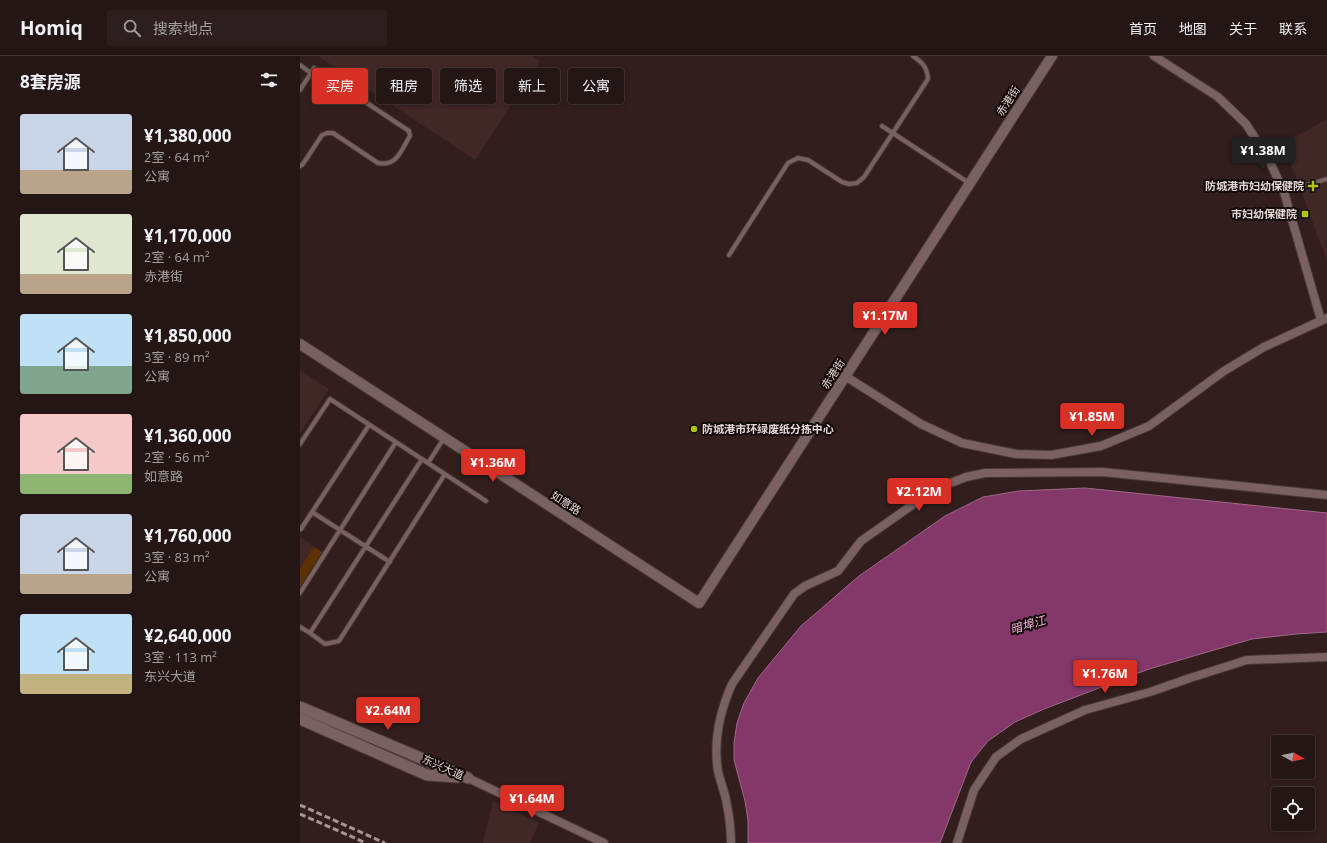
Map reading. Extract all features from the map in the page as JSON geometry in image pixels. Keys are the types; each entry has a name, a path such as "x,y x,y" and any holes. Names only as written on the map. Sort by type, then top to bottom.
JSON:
{"main road":[{"name":"东兴大道","path":"300,707 468,778"},
{"name":"东兴大道","path":"300,719 427,775 468,778"}],"street":[{"name":"赤港街","path":"699,603 1052,56"},
{"path":"846,376 921,424 962,443 1016,454 1051,455 1101,446 1149,426 1224,371 1264,347 1324,319 1284,192 1268,158 1246,124 1218,97 1154,56"},
{"name":"如意路","path":"300,344 699,603"},
{"path":"731,843 729,814 720,780 716,754 720,718 725,700 732,684 794,594 805,586 838,571 861,541 918,501 948,484 966,477 985,473 1066,471 1103,472 1327,496"},
{"path":"957,843 974,790 996,757 1021,739 1085,710 1150,692 1247,660 1327,658"},
{"path":"468,778 604,843"}],"lane":[{"path":"729,255 788,163 798,158 808,160 842,182 848,184 857,183 864,177 928,79 927,70 919,60 913,56"},
{"path":"300,65 311,73"},
{"path":"300,90 314,68 409,131 410,136 394,161 384,164 378,163 333,133 327,133 322,135 303,164 300,166"},
{"path":"882,126 970,183"},
{"path":"1284,192 1327,179"},
{"path":"300,444 330,399 486,501"},
{"path":"300,528 369,424"},
{"path":"428,463 445,438"},
{"path":"300,593 396,442"},
{"path":"310,634 422,459"},
{"path":"300,627 325,644 340,640 445,474"},
{"path":"312,512 390,562"}],"shaded area":[{"path":"318,56 532,56 540,61 535,68 504,68 504,104 512,104 475,160 390,104 432,104 432,68 376,68 376,94 368,89 368,68 336,68"},
{"name":"防城港市妇幼保健院","path":"1327,119 1327,262 1295,174 1281,145"},
{"path":"300,370 329,389 300,434"},
{"path":"300,537 322,552 300,587"},
{"path":"314,547 322,552 300,587 300,568"},
{"path":"493,801 539,823 530,843 483,843"}],"water":[{"name":"暗埠江","path":"1085,488 1327,513 1327,632 1252,639 1149,669 1044,709 1015,722 988,741 971,762 940,843 748,843 748,820 745,801 734,760 734,743 737,723 744,703 758,678 801,626 859,576 945,516 983,497 1019,491"}],"railway":[{"path":"300,805 385,843"},
{"path":"300,814 366,843"}],"place":[{"name":"防城港市妇幼保健院","path":"1313,186"},
{"name":"巿妇幼保健院","path":"1305,214"},
{"name":"防城港市环绿废纸分拣中心","path":"694,429"}]}
